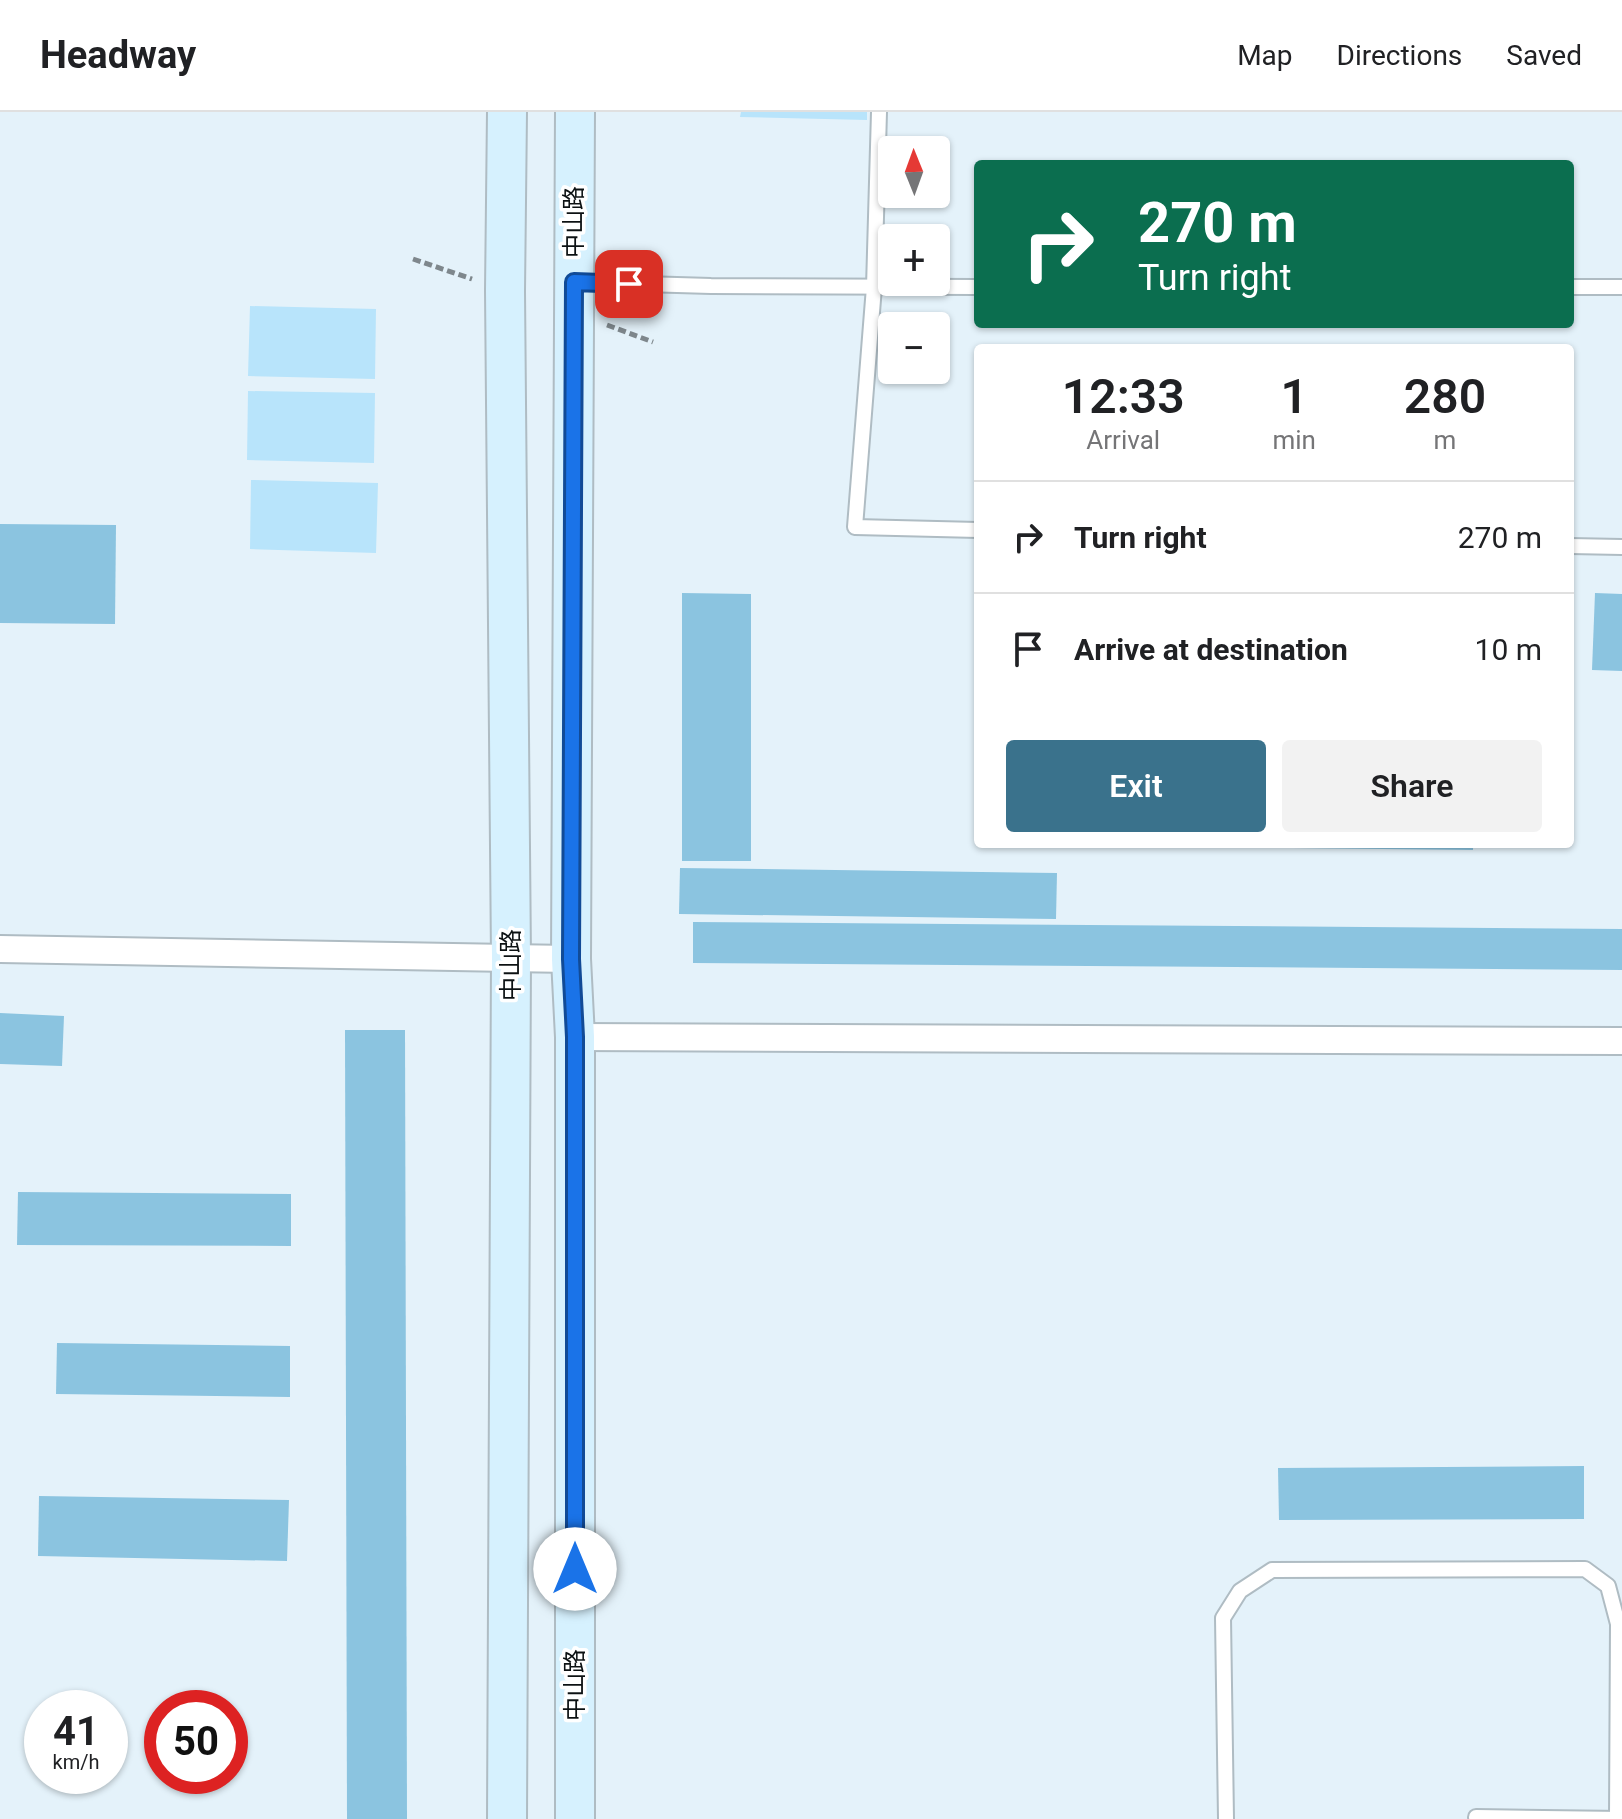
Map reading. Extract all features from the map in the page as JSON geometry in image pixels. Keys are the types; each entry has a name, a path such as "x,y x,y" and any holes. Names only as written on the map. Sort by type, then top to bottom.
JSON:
{"main road":[{"name":"中山路","path":"507,112 505,291 511,958 507,1819"},
{"name":"中山路","path":"575,112 571,959 575,1037 575,1819"}],"street":[{"path":"0,949 571,959"},
{"path":"575,1037 1622,1041"}],"lane":[{"path":"879,112 874,287 855,527 974,530"},
{"path":"574,282 974,287"},
{"path":"1574,287 1622,287"},
{"path":"1574,546 1622,547"},
{"path":"1226,1819 1223,1618 1240,1591 1272,1570 1585,1569 1608,1586 1618,1624 1619,1819 1476,1817"}],"shaded area":[{"path":"741,112 867,112 867,120 740,117"},
{"path":"250,306 376,309 375,379 248,376"},
{"path":"248,391 375,393 374,463 247,460"},
{"path":"251,480 378,483 376,553 250,549"}],"building":[{"path":"0,524 116,525 115,624 0,623"},
{"path":"682,593 751,594 751,861 682,861"},
{"path":"1595,593 1622,594 1622,671 1592,670"},
{"path":"1300,848 1473,848 1473,850"},
{"path":"680,868 1057,873 1056,919 679,914"},
{"path":"693,922 1622,929 1622,970 693,963"},
{"path":"0,1013 64,1016 62,1066 0,1064"},
{"path":"345,1030 405,1030 407,1819 347,1819"},
{"path":"18,1192 291,1194 291,1246 17,1245"},
{"path":"57,1343 290,1346 290,1397 56,1394"},
{"path":"1584,1466 1584,1519 1279,1520 1278,1468"},
{"path":"39,1496 289,1500 287,1561 38,1556"}],"route":[{"path":"575,1569 575,1037 571,959 574,282 629,284"}]}
